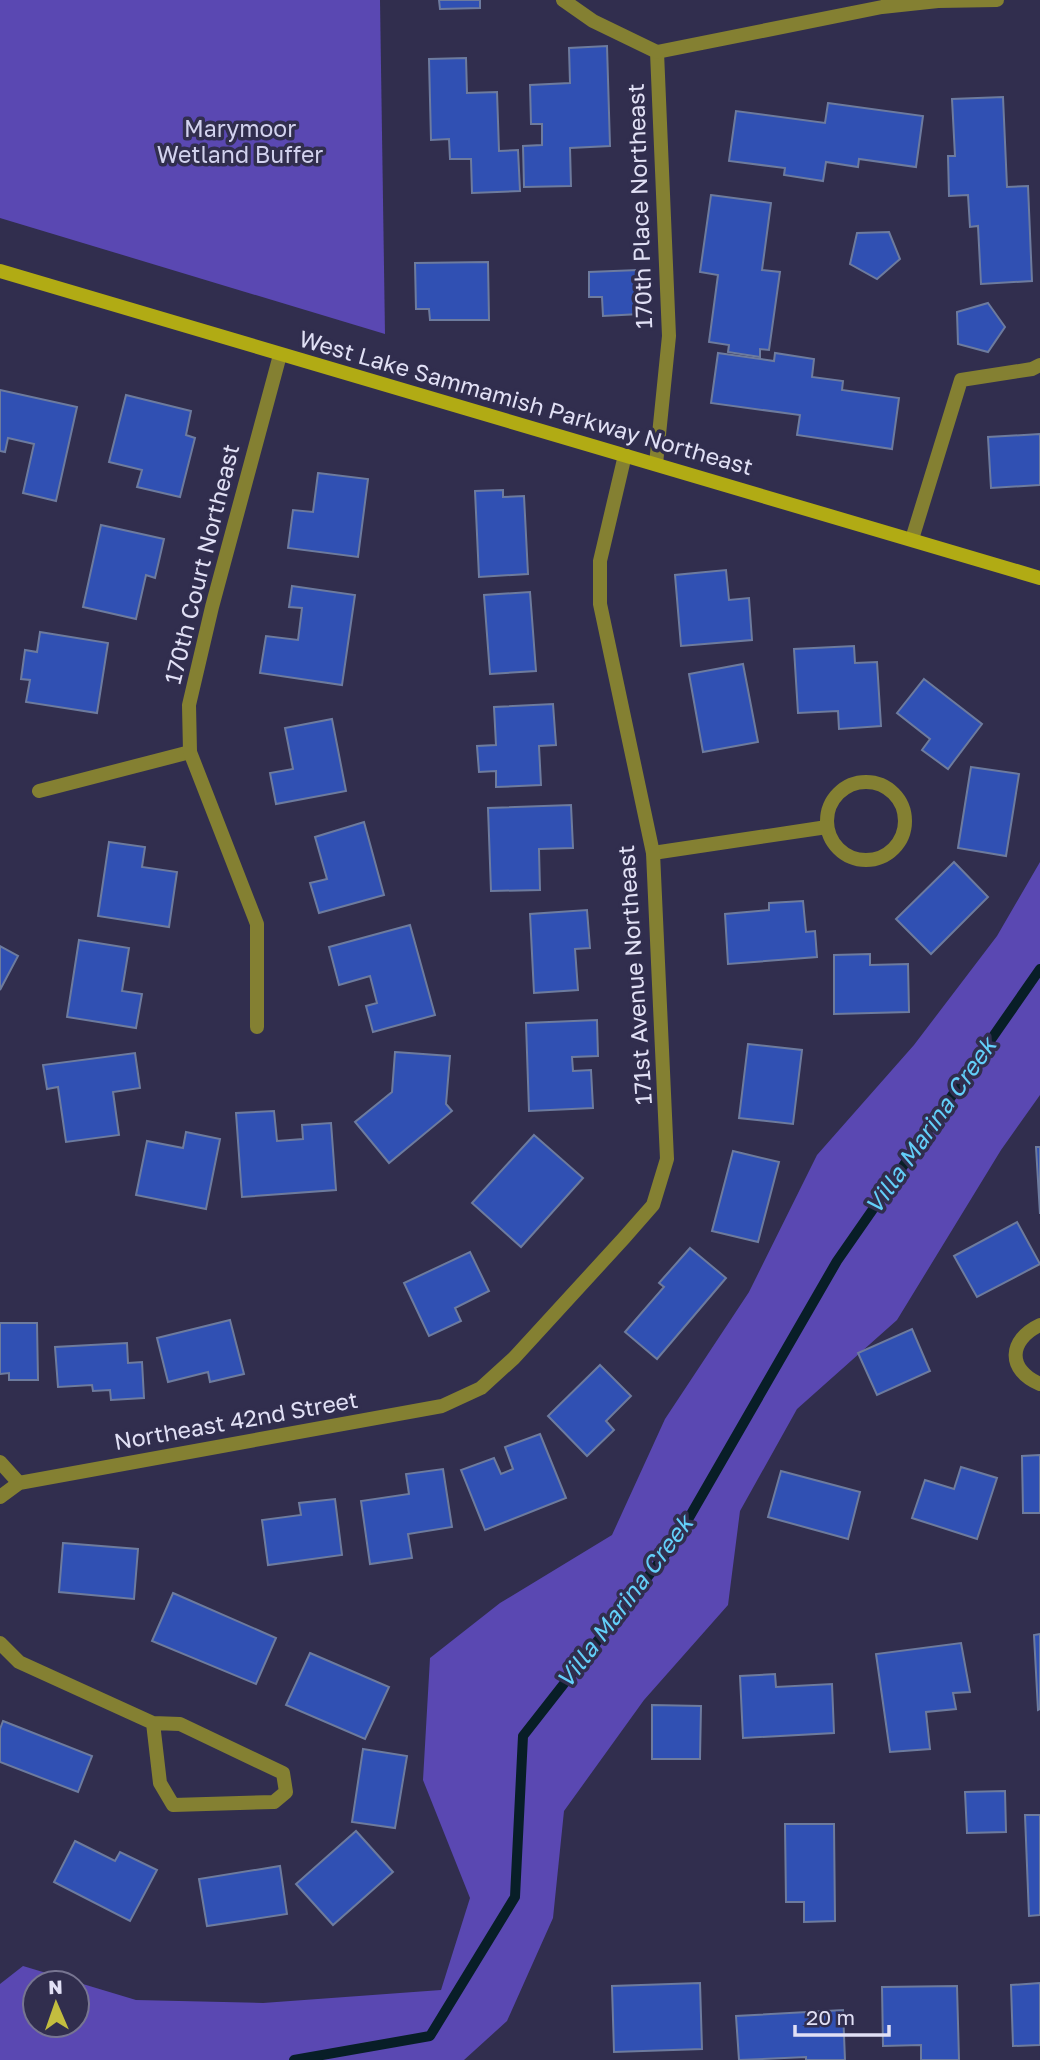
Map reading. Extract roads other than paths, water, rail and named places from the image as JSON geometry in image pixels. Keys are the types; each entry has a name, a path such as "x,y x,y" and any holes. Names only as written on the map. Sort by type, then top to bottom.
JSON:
{"main road":[{"name":"West Lake Sammamish Parkway Northeast","path":"0,271 1040,578"}],"street":[{"name":"170th Place Northeast","path":"564,0 593,21 657,52 669,335 656,464"},
{"path":"657,52 882,8 939,1 998,0"},
{"name":"170th Court Northeast","path":"257,1027 257,924 190,752 190,705 203,643 280,355"},
{"path":"912,539 961,380 1032,369 1040,365"},
{"name":"171st Avenue Northeast","path":"481,1388 514,1358 653,1205 667,1159 653,853 600,604 600,561 625,456"},
{"path":"39,791 190,752"},
{"path":"868,782 893,792 906,816 900,842 891,853 879,859 865,861 840,851 831,840 827,827 827,814 832,801 854,784 868,782"},
{"path":"653,853 827,827"},
{"path":"1040,1325 1026,1331 1016,1348 1016,1363 1025,1378 1040,1384"},
{"name":"Northeast 42nd Street","path":"0,1497 19,1483 442,1406 481,1388"},
{"path":"0,1462 19,1483"},
{"path":"0,1643 19,1662 153,1723 180,1724 283,1773 286,1792 274,1802 173,1805 160,1783 153,1723"}],"waterway":[{"name":"Villa Marina Creek","path":"294,2060 430,2036 515,1897 523,1736 675,1542 837,1261 1040,969"}],"park label":[{"name":"Marymoor Wetland Buffer","path":"240,142"}]}
